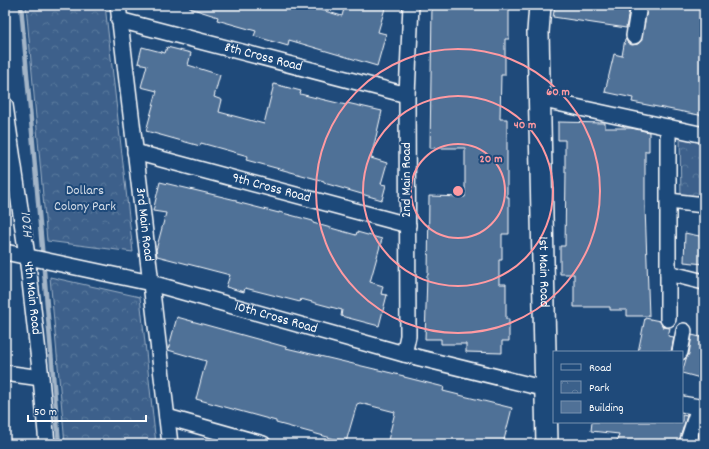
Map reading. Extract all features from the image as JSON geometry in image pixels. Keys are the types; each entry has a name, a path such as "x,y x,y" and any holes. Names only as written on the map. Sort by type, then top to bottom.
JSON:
{"street":[{"name":"2nd Main Road","path":"404,354 408,336 406,95 411,5"},
{"name":"1st Main Road","path":"540,5 538,32 539,99 550,389 547,444"},
{"path":"634,36 639,5"},
{"name":"8th Cross Road","path":"118,12 406,95"},
{"name":"3rd Main Road","path":"118,12 170,444"},
{"path":"539,99 704,135"},
{"name":"4th Main Road","path":"5,115 27,256 47,444"},
{"path":"668,126 668,319"},
{"name":"9th Cross Road","path":"135,152 408,225"},
{"path":"669,201 704,205"},
{"name":"10th Cross Road","path":"5,252 151,283 404,354 550,389"},
{"path":"668,273 704,282"},
{"path":"680,351 684,331"},
{"path":"5,373 41,378"},
{"path":"683,404 701,408 687,444"},
{"path":"166,417 263,444"}],"green space":[{"name":"Dollars Colony Park","path":"26,5 105,5 133,252 47,241"},
{"path":"680,136 704,141 704,201 681,199"},
{"path":"50,277 140,297 156,444 65,444"}],"building":[{"path":"190,5 304,5 342,16 345,5 386,5 378,32 386,34 377,66 289,40 288,46 254,36 256,31 217,20 218,17 190,8"},
{"path":"432,5 509,6 509,39 505,39 505,75 501,75 500,119 507,119 507,197 509,197 509,234 502,234 502,260 499,260 499,284 506,284 506,319 509,319 509,341 502,341 502,353 466,352 466,344 441,344 441,339 425,339 428,275 429,196 465,197 465,148 430,148"},
{"path":"555,5 630,5 626,28 553,17"},
{"path":"648,5 704,5 704,26 701,39 704,39 704,116 632,102 633,98 605,92 614,54 622,56 625,39 632,45 638,44 641,41"},
{"path":"142,47 165,53 167,47 191,53 188,65 220,75 214,97 222,100 219,112 264,124 274,84 301,91 300,94 346,105 347,103 382,111 371,158 387,163 381,184 386,185 382,200 324,183 324,181 246,160 248,156 201,143 200,146 146,131 157,91 141,87 147,65 138,63"},
{"path":"558,122 605,123 605,128 631,128 649,132 649,151 645,151 645,207 649,316 627,316 627,310 610,310 610,307 574,307 574,274 560,274 560,246 565,246 566,172 565,140 558,140"},
{"path":"160,182 236,200 236,202 313,221 313,223 356,235 357,232 382,239 370,282 383,286 381,294 387,295 379,326 341,316 342,310 301,299 300,302 245,288 244,292 226,287 230,275 157,256 156,250 166,213 153,211"},
{"path":"685,233 704,237 704,264 684,262"},
{"path":"177,317 286,348 404,376 444,387 443,391 512,408 503,444 387,444 395,412 360,403 357,404 346,442 196,399 206,361 168,350"},
{"path":"645,318 660,321 663,327 670,328 668,336 674,337 671,351 638,351"},
{"path":"692,335 704,338 704,379 683,373 686,359 689,354"},
{"path":"683,415 687,416 678,444 616,444 619,434 591,431 592,423 683,423"},
{"path":"704,421 704,444 696,444"}],"waterway":[{"name":"H201","path":"21,5 59,444"}]}
